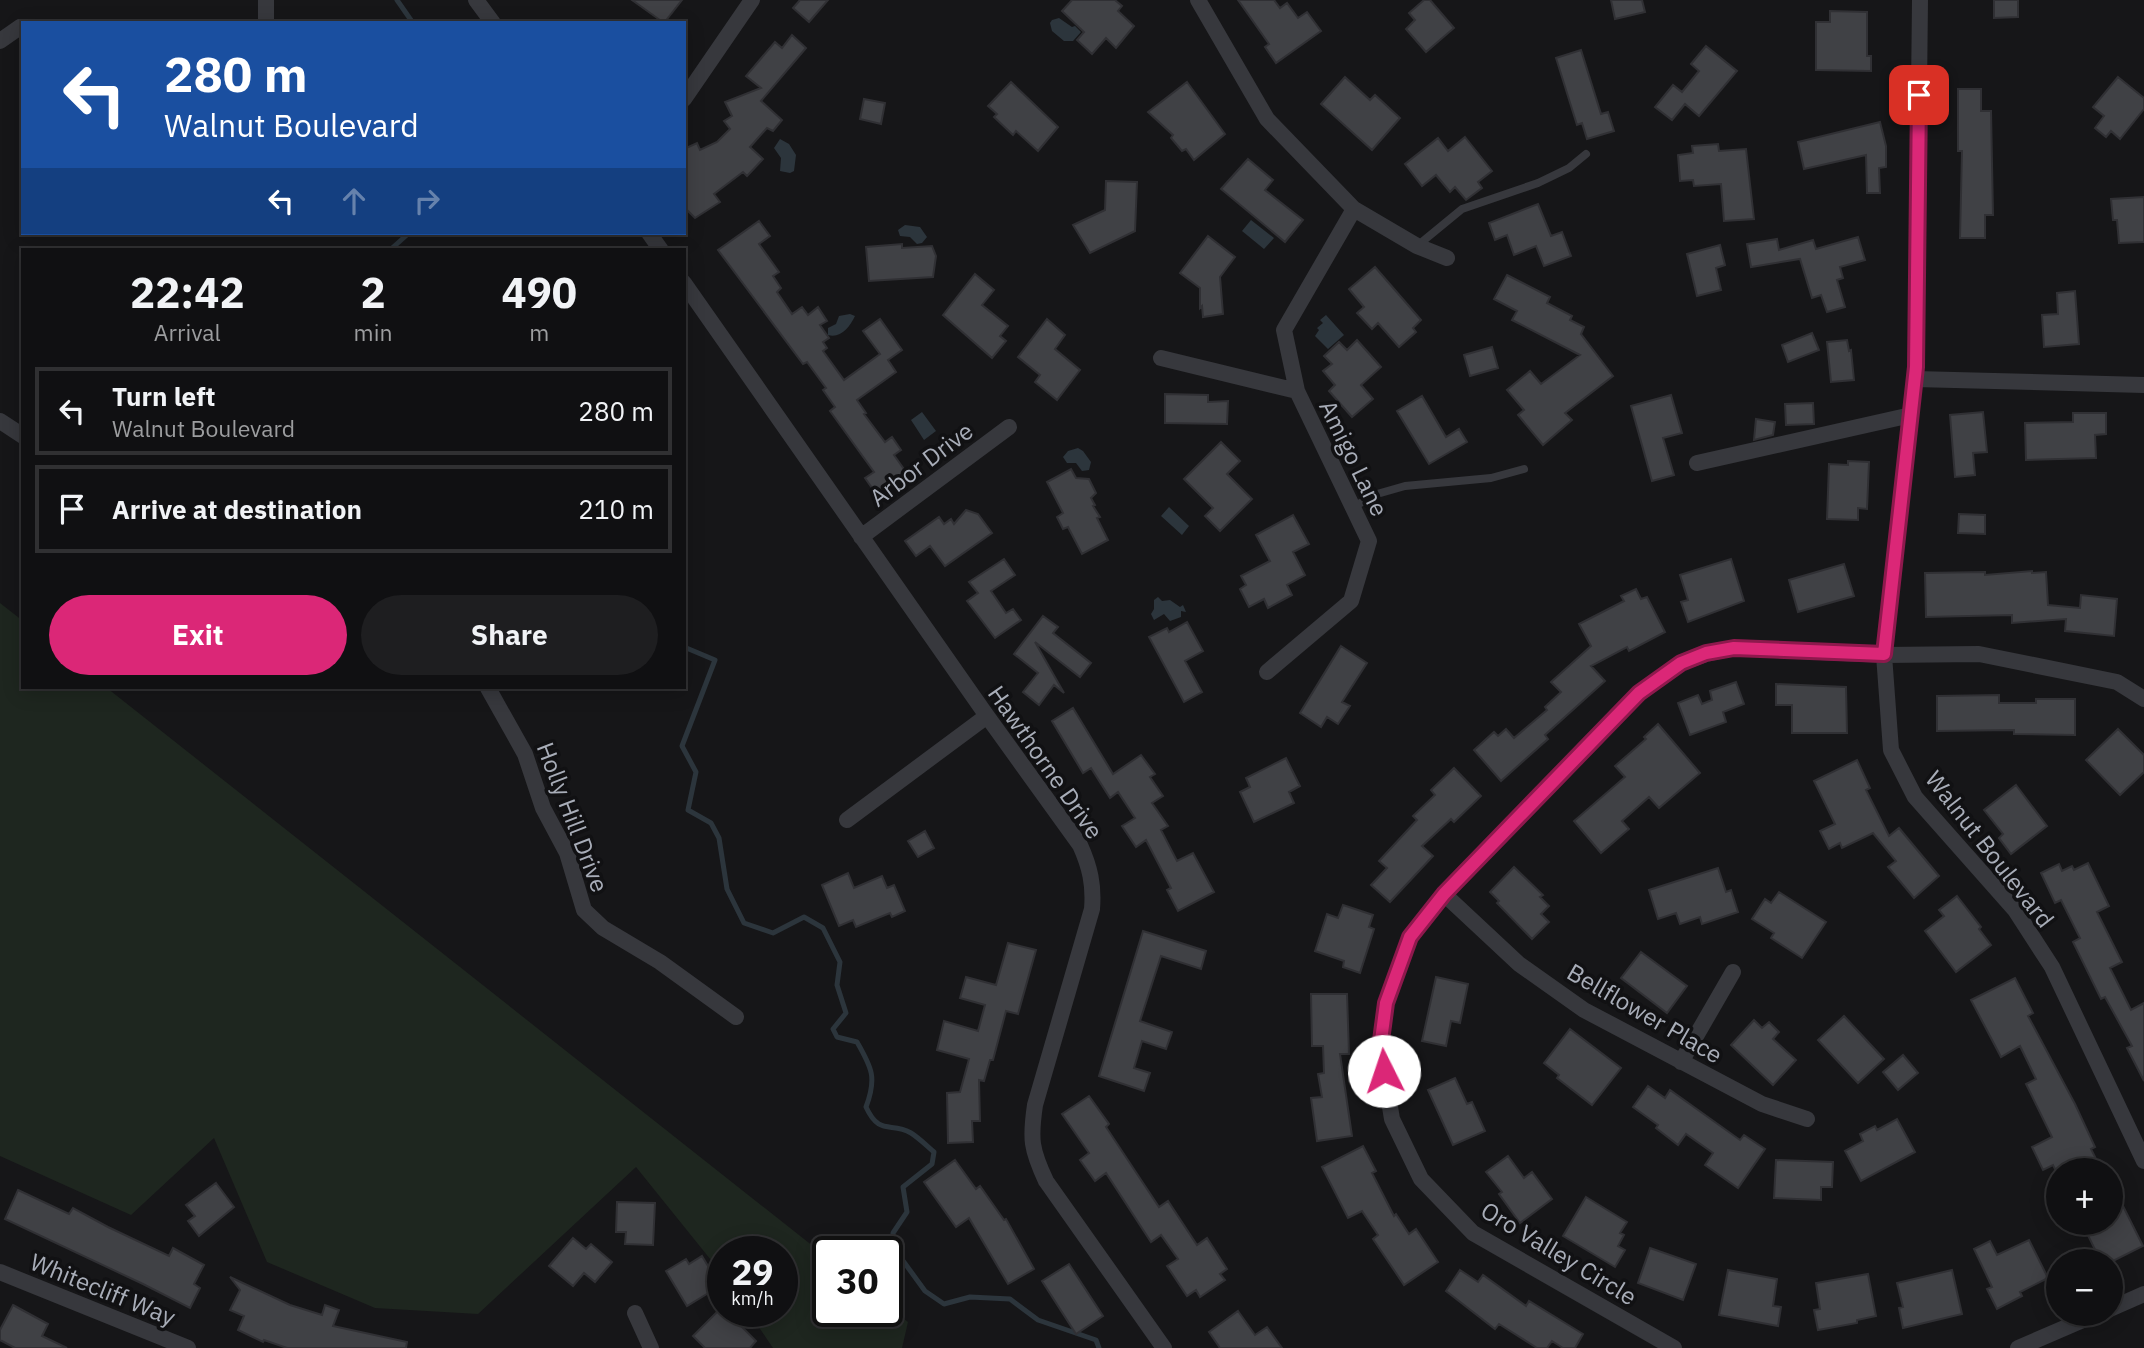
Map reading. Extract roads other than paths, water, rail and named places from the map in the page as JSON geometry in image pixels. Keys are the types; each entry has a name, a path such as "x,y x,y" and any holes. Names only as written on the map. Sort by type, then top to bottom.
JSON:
{"street":[{"path":"266,0 267,21"},
{"path":"476,0 492,21"},
{"path":"686,96 751,0"},
{"path":"1198,0 1267,120 1354,209 1418,246 1447,258"},
{"name":"Walnut Boulevard","path":"1920,0 1919,271 1915,379 1884,654 1891,750 1915,797 2015,911 2052,967 2144,1161"},
{"path":"0,41 20,27"},
{"name":"Amigo Lane","path":"1267,672 1351,601 1369,541 1297,391 1284,330 1354,209"},
{"name":"Hawthorne Drive","path":"686,286 986,716 1080,845 1094,887 1092,909 1035,1105 1031,1135 1035,1156 1046,1181 1164,1348"},
{"name":"Amigo Lane","path":"1161,358 1297,391"},
{"path":"1915,379 2144,385"},
{"path":"1697,463 1911,415"},
{"path":"0,421 21,435"},
{"name":"Arbor Drive","path":"861,537 1009,427"},
{"name":"Oro Valley Circle","path":"1674,1348 1473,1233 1421,1179 1392,1119 1380,1048 1386,1003 1410,937 1444,894 1639,693 1681,663 1706,653 1734,648 1884,654 1979,654 2117,682 2144,699"},
{"name":"Holly Hill Drive","path":"489,689 525,754 543,808 567,853 584,910 603,928 660,962 736,1017"},
{"path":"847,820 986,716"},
{"name":"Bellflower Place","path":"1444,894 1519,964 1584,1010 1762,1104 1807,1119"},
{"path":"1681,1062 1733,972"},
{"name":"Whitecliff Way","path":"0,1272 188,1348"},
{"path":"2123,1303 2144,1294"},
{"path":"635,1313 651,1348"},
{"path":"2018,1348 2069,1326"}],"lane":[{"path":"1418,246 1462,209 1538,183 1569,168 1586,154"},
{"path":"1353,507 1377,494 1405,486 1491,478 1524,469"}],"waterway":[{"path":"397,0 412,21"},
{"path":"392,248 407,235"},
{"path":"686,648 715,660 682,746 696,772 688,810 711,823 719,838 727,889 744,923 773,933 804,917 823,928 840,962 837,985 846,1013 833,1029 837,1037 857,1042 866,1059 872,1081 866,1107 876,1122 911,1133 934,1152 932,1164 903,1187 907,1212 893,1233 893,1247 925,1291 944,1304 970,1297 1010,1299 1038,1320 1096,1340 1099,1348"}]}
